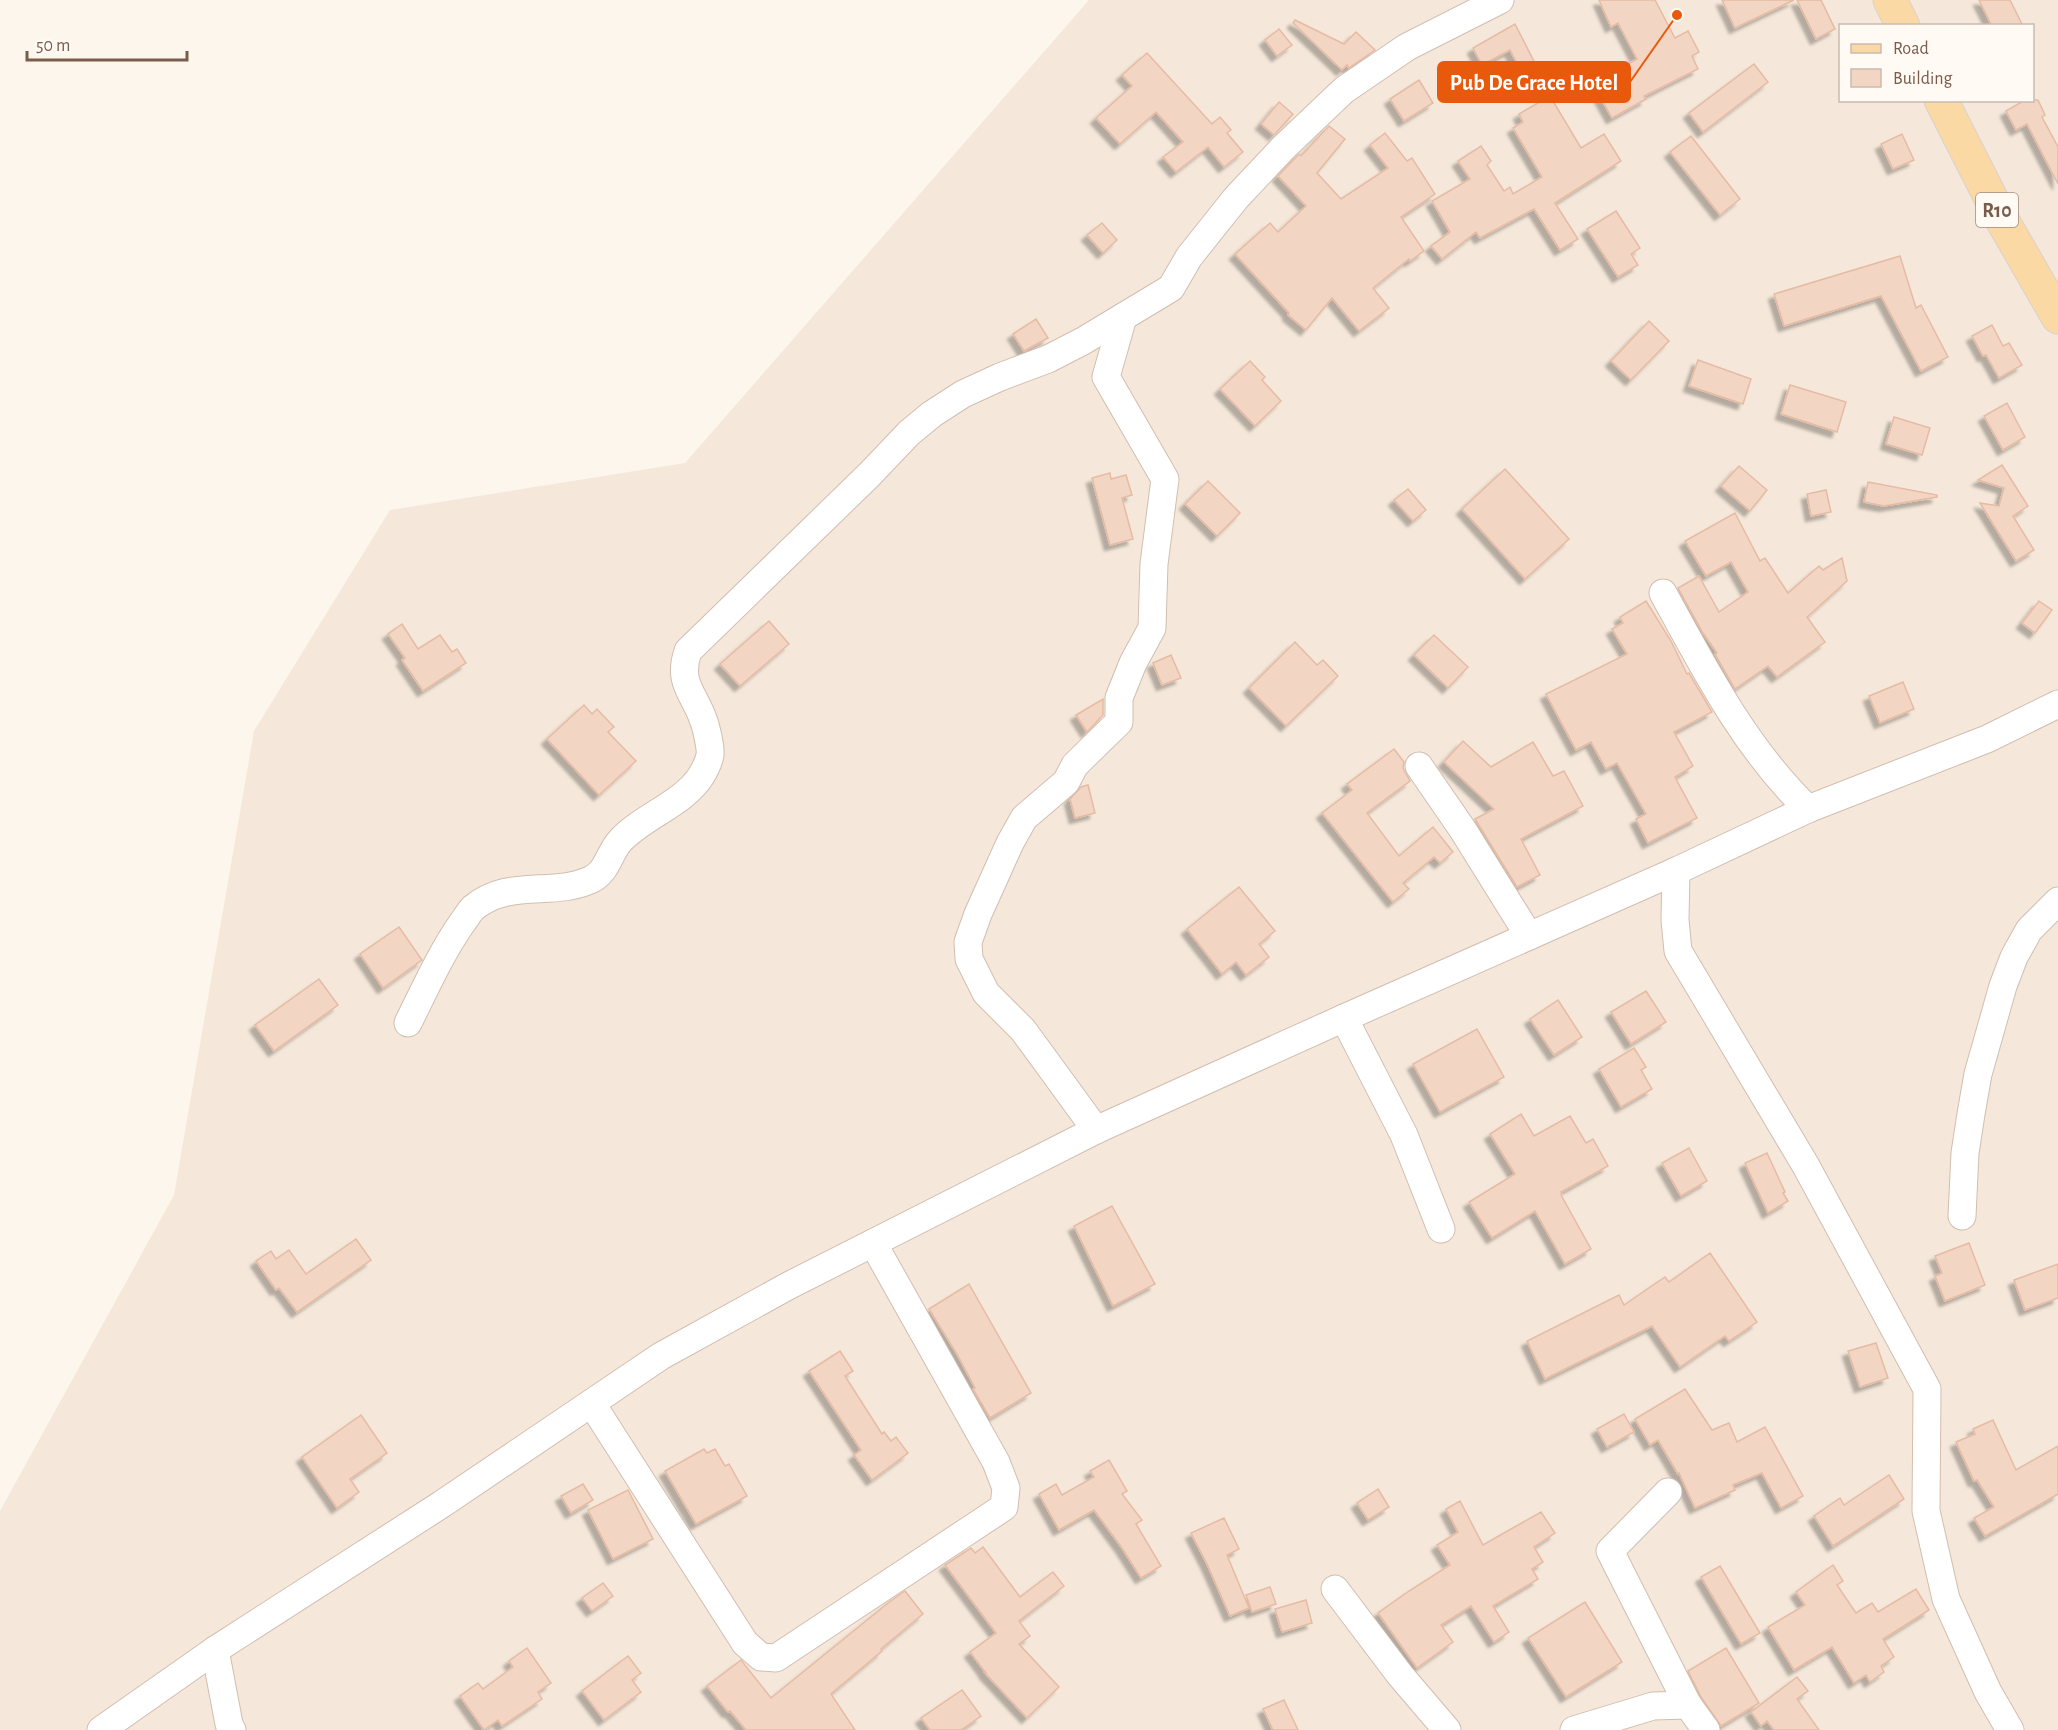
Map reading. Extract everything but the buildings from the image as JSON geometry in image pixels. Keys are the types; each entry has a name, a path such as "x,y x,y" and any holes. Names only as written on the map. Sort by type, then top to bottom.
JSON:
{"main road":[{"path":"1890,0 1902,24"},
{"name":"R10","path":"1942,102 2001,218 2058,317"}],"street":[{"path":"408,1023 452,937 472,909 498,893 575,886 593,880 604,869 619,842 690,789 702,775 710,754 703,719 686,684 685,661 688,651 869,475 909,433 932,414 963,394 1048,359 1171,288 1189,256 1236,198 1283,148 1344,90 1407,48 1500,0"},
{"path":"1095,1130 1023,1030 986,993 969,959 968,942 1005,853 1024,818 1066,782 1075,765 1119,722 1119,698 1133,663 1152,628 1154,564 1165,479 1106,377 1123,316"},
{"path":"1663,593 1719,696 1754,748 1788,790 1808,809"},
{"path":"101,1730 215,1650 442,1504 661,1356 788,1286 1095,1130 1676,871 1808,809 1987,739 2058,704"},
{"path":"1419,766 1463,830 1529,936"},
{"path":"1676,871 1675,920 1678,951 1806,1166 1927,1389 1926,1511 1946,1599 1988,1692 2010,1730"},
{"path":"1962,1216 1965,1153 1978,1074 2003,986 2014,957 2029,930 2058,902"},
{"path":"1344,1018 1404,1136 1441,1229"},
{"path":"591,1404 745,1643 761,1657 776,1658 1004,1507 1006,1488 996,1462 873,1244"},
{"path":"1668,1491 1610,1551 1688,1705 1706,1730"},
{"path":"1335,1589 1400,1675 1447,1730"},
{"path":"215,1650 229,1725 232,1730"},
{"path":"1574,1730 1653,1706 1688,1705"}],"shaded area":[{"path":"1089,0 2058,0 2058,1730 0,1730 0,1511 174,1195 254,731 390,510 685,463"}],"place":[{"name":"Pub De Grace Hotel","path":"1677,15"}]}
